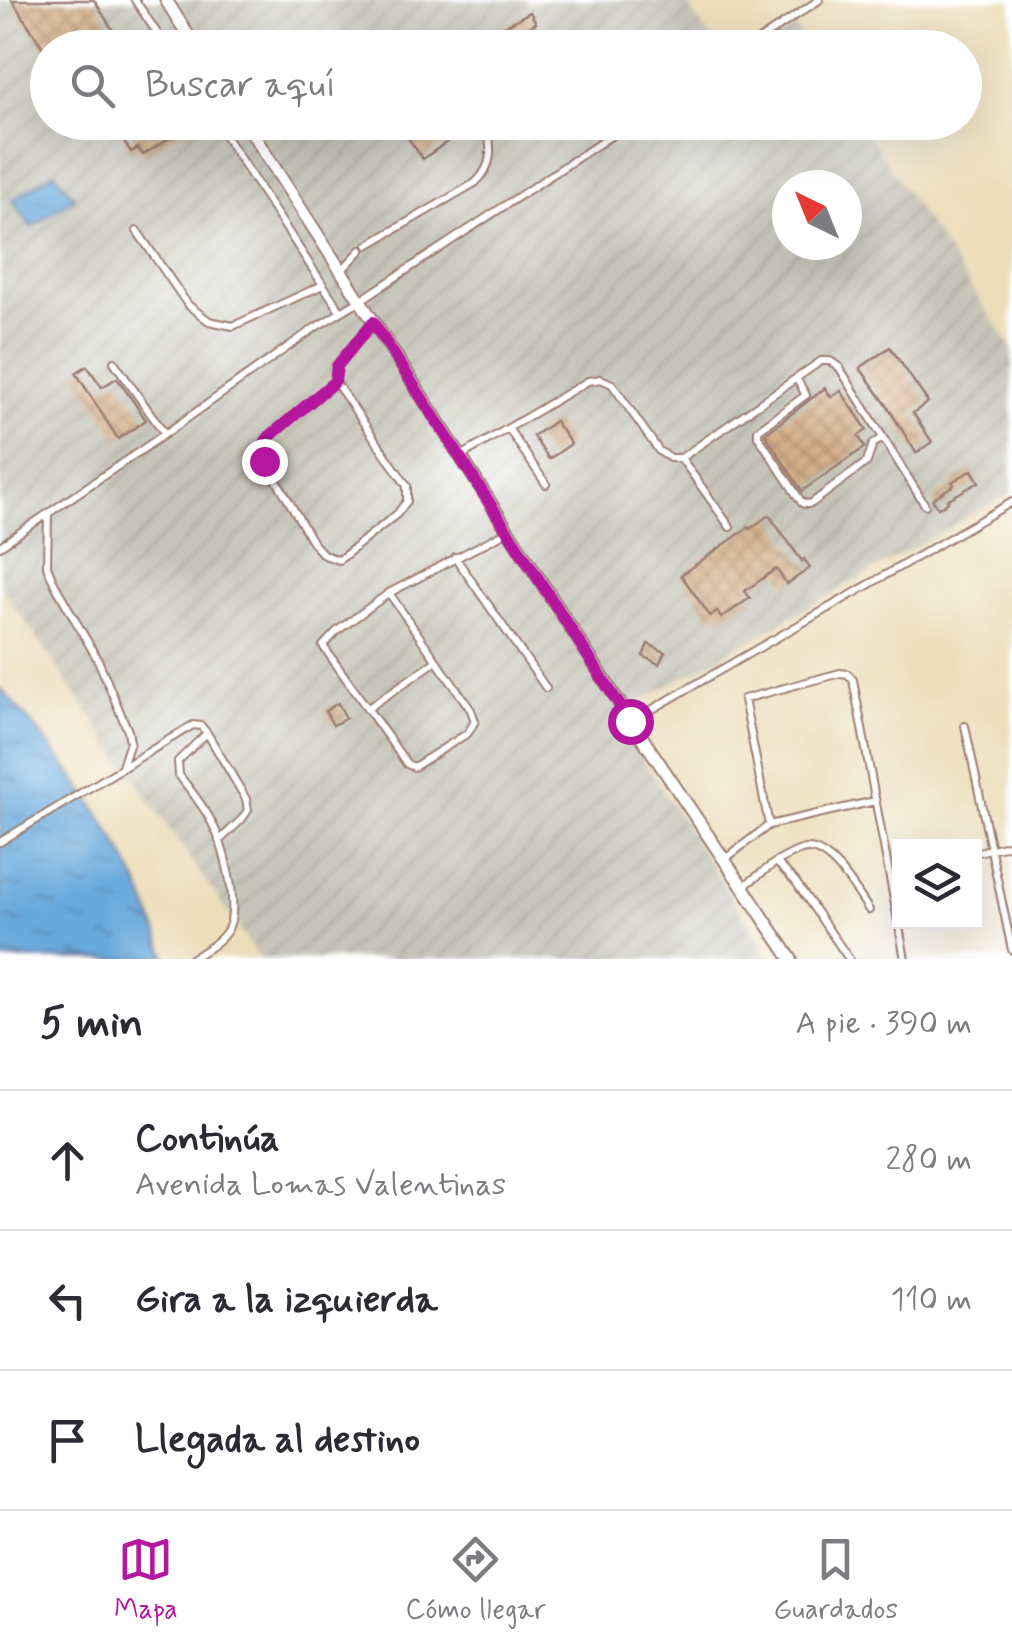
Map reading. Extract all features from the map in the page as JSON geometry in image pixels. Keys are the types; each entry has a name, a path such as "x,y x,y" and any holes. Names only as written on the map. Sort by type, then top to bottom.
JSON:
{"street":[{"path":"166,0 185,30"},
{"path":"257,140 630,721 791,959"}],"lane":[{"path":"136,0 155,30"},
{"path":"801,0 807,8"},
{"path":"774,30 819,0"},
{"path":"228,140 341,312"},
{"path":"342,271 364,248 475,183 490,164 490,140"},
{"path":"0,546 316,327 605,140"},
{"path":"137,231 188,305 209,321 232,326 323,285"},
{"path":"335,381 269,437 262,455 312,542 324,555 339,560 398,514 406,501 406,486 335,381 337,366 373,322"},
{"path":"460,456 588,381 600,379 612,384 659,451 670,458 681,458 821,361 830,360 839,367 926,506"},
{"path":"114,362 165,434"},
{"path":"796,378 806,395 758,430 758,436 802,503 812,503 866,462 873,444 883,438"},
{"path":"508,428 546,484"},
{"path":"681,458 730,528"},
{"path":"630,721 1012,502"},
{"path":"48,514 48,566 54,585 98,660 128,731 130,742 121,770"},
{"path":"389,593 474,721 468,733 412,766 324,646 336,630 389,593 509,530"},
{"path":"456,556 546,688"},
{"path":"368,709 436,661"},
{"path":"769,825 744,698 840,672 848,674 853,680 905,959"},
{"path":"0,842 194,725 207,733 246,799 248,810 218,841"},
{"path":"965,726 1012,950"},
{"path":"191,959 220,940 233,916 232,896 212,822 177,767 207,733"},
{"path":"724,860 769,825 875,801"},
{"path":"982,852 1012,844"},
{"path":"743,887 776,862 800,850 816,850 848,878 869,910"},
{"path":"776,862 795,881 849,959"},
{"path":"888,871 892,870"}],"shaded area":[{"path":"0,0 527,0 530,5 538,0 684,0 704,30 30,30 30,140 871,140 1012,348 1012,492 615,716 771,959 260,959 0,585"}],"water":[{"path":"54,172 74,197 32,227 12,200"},
{"path":"0,688 92,802 140,889 167,959 0,959"}],"building":[{"path":"12,0 94,0 113,30 31,30"},
{"path":"530,12 536,23 523,30 498,30"},
{"path":"166,140 143,155 138,148 131,152 124,142"},
{"path":"409,140 449,140 423,159"},
{"path":"890,347 928,402 913,413 932,442 916,453 860,368"},
{"path":"87,366 102,387 117,378 146,420 118,439 76,373"},
{"path":"825,388 831,397 841,391 867,430 858,436 865,447 802,491 765,434"},
{"path":"555,421 571,444 549,459 533,436"},
{"path":"972,470 979,482 938,508 932,499"},
{"path":"769,515 810,568 787,584 776,569 745,591 750,598 721,618 717,611 710,616 681,575"},
{"path":"648,644 665,652 659,664 643,656"},
{"path":"338,703 346,718 333,725 325,711"}],"route":[{"path":"264,461 263,445 269,437 335,381 337,366 373,322 630,721"}]}
